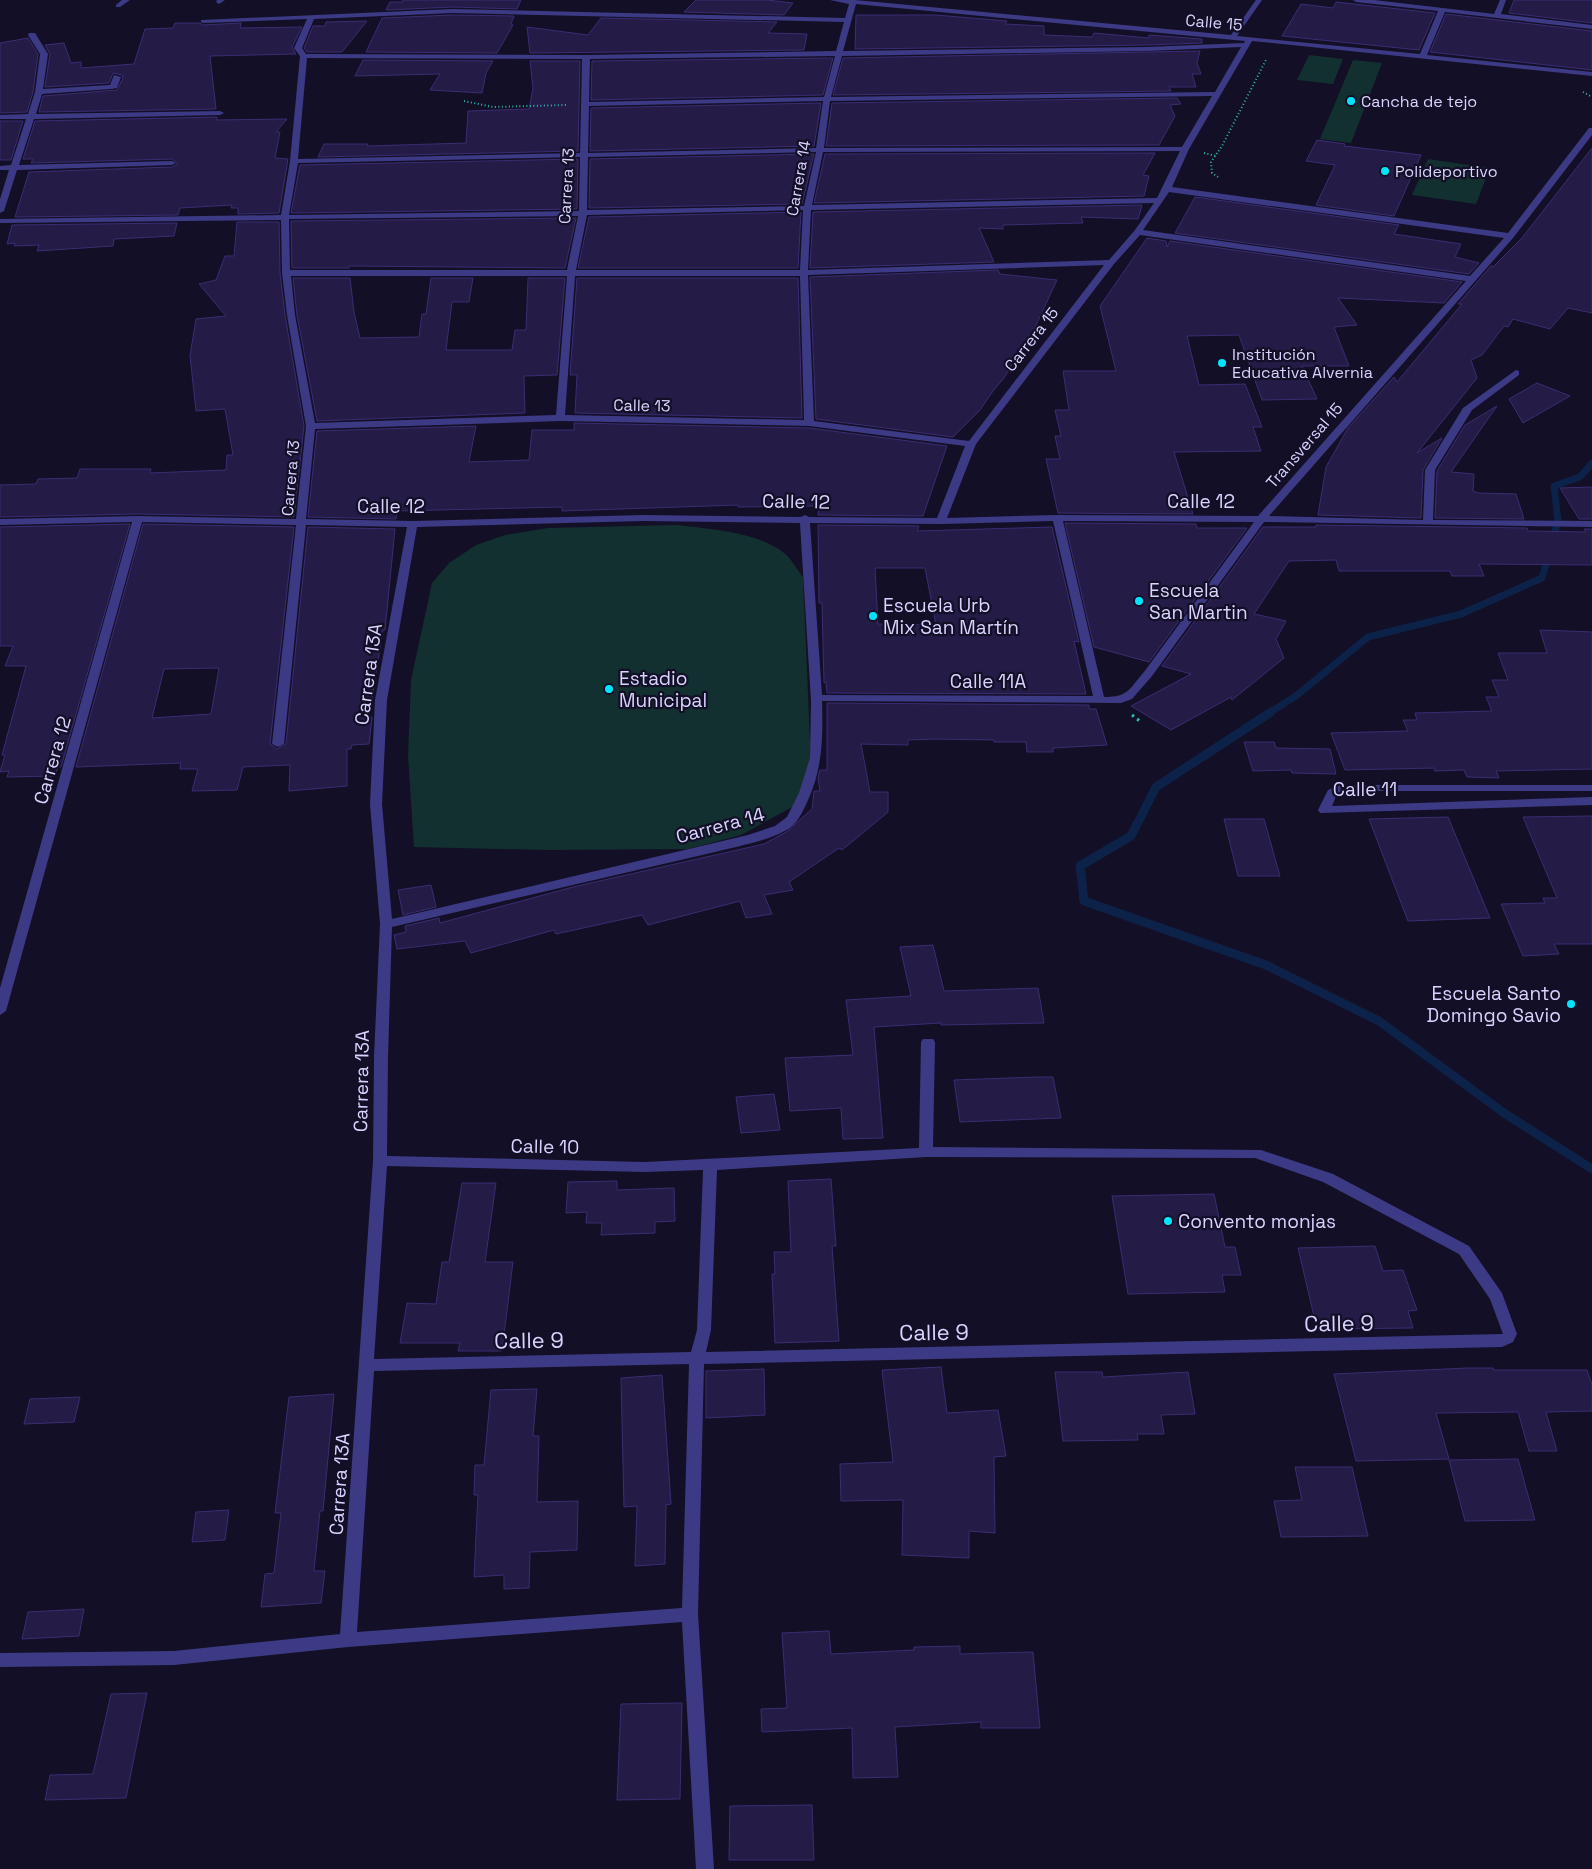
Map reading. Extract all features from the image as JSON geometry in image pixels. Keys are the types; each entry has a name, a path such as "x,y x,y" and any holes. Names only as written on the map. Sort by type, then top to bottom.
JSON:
{"street":[{"path":"118,6 127,0"},
{"name":"Calle 15","path":"832,0 1232,37 1248,42 1422,56 1592,74"},
{"path":"1232,37 1259,0"},
{"path":"1356,0 1389,2 1592,27"},
{"path":"1497,16 1503,0"},
{"name":"Carrera 14","path":"809,423 804,273 807,209 820,150 827,99 852,2"},
{"path":"1422,56 1442,10"},
{"path":"203,21 453,12 848,20"},
{"name":"Carrera 13","path":"278,744 311,426 291,315 286,273 285,216 294,161 304,56 298,48 311,17"},
{"path":"0,211 39,92 44,54 32,35"},
{"path":"304,56 586,57 1147,49 1248,42"},
{"path":"586,104 1218,94 1248,42"},
{"name":"Carrera 13","path":"560,418 571,273 583,213 586,57"},
{"path":"39,92 112,88 117,77"},
{"name":"Carrera 15","path":"941,521 971,444 1110,262 1138,232 1167,189 1185,149 1218,94"},
{"path":"0,117 220,112"},
{"name":"Transversal 15","path":"1148,674 1261,519 1510,236 1592,130"},
{"path":"294,161 820,150 1185,149"},
{"path":"0,168 172,163"},
{"path":"1167,189 1510,236"},
{"path":"0,222 807,209 1160,200"},
{"path":"1138,232 1472,279"},
{"path":"286,273 804,273 1110,262"},
{"path":"1428,523 1430,470 1468,408 1516,374"},
{"name":"Calle 13","path":"311,426 560,418 809,423 971,444"},
{"name":"Calle 12","path":"0,522 138,519 413,524 643,518 805,518 941,521 1057,518 1592,524"},
{"name":"Carrera 14","path":"386,924 767,834 788,823 797,810 808,787 816,760 817,698 805,518"},
{"path":"1057,518 1099,699"},
{"name":"Carrera 12","path":"0,1011 138,519"},
{"name":"Carrera 13A","path":"348,1640 380,1161 381,1056 386,924 376,804 381,700 413,524"},
{"name":"Calle 11A","path":"817,698 1125,699 1148,674"},
{"name":"Calle 11","path":"1592,788 1340,788 1332,792 1324,810 1592,801"},
{"path":"926,1152 928,1042"},
{"name":"Calle 10","path":"380,1161 636,1166 710,1165 926,1152 1256,1153 1328,1178 1464,1250 1497,1297 1510,1334 1508,1338 1502,1341"},
{"path":"705,1869 690,1614 697,1358 704,1330 710,1165"},
{"name":"Calle 9","path":"367,1365 1502,1341"},
{"path":"0,1660 174,1658 348,1640 690,1614"}],"path":[{"path":"1224,181 1212,172 1211,162 1222,146 1271,50"},
{"path":"464,101 493,107 586,104"}],"green space":[{"path":"1309,55 1343,59 1333,84 1297,80"},
{"name":"Cancha de tejo","path":"1353,60 1382,63 1351,143 1320,139"},
{"path":"1428,159 1490,168 1476,204 1412,195"},
{"name":"Estadio Municipal","path":"677,525 718,530 761,540 787,555 803,577 811,765 796,805 741,835 688,849 548,850 414,847 408,755 411,680 432,583 449,563 476,545 505,535 548,528"}],"building":[{"path":"403,0 521,0 517,9 453,7 386,10 390,2 403,2"},
{"path":"696,0 767,0 793,3 784,15 684,12"},
{"path":"1514,0 1592,0 1592,23 1509,13"},
{"path":"1336,2 1435,13 1419,50 1282,36 1301,4 1333,8"},
{"path":"1446,14 1592,31 1592,70 1430,52"},
{"path":"453,15 514,16 511,24 513,25 497,53 366,52 382,18"},
{"path":"856,15 936,15 1007,21 1005,24 1044,26 1044,35 1092,37 1094,33 1149,38 1149,35 1202,39 1202,43 855,49"},
{"path":"601,18 777,22 768,33 807,34 804,50 530,53 527,27 588,35"},
{"path":"367,21 342,52 307,52 304,48 313,26 325,26 326,22"},
{"path":"175,23 200,23 203,25 241,23 240,28 302,27 292,47 296,54 210,56 216,109 39,112 43,96 117,90 123,78 122,75 113,73 109,83 45,87 50,54 45,45 64,43 71,63 81,62 81,68 134,64 145,29 173,28"},
{"path":"28,38 38,54 33,92 27,112 0,113 0,43"},
{"path":"1200,51 1197,63 1201,74 1192,74 1196,87 1169,87 1171,91 833,95 843,58"},
{"path":"833,58 823,95 591,100 592,61"},
{"path":"363,60 493,61 486,73 482,93 430,90 440,74 355,76"},
{"path":"530,61 580,61 578,151 318,157 324,144 368,144 367,146 466,143 468,111 529,109 533,88"},
{"path":"1177,98 1181,104 1170,105 1175,116 1159,145 826,146 832,103"},
{"path":"821,103 814,146 590,151 591,108"},
{"path":"217,117 217,120 287,119 276,132 280,132 275,158 288,159 279,213 238,214 238,208 231,208 232,205 180,208 178,215 15,217 29,172 172,167 178,164 172,159 31,163 33,159 23,159 35,121"},
{"path":"0,121 23,121 11,160 0,160"},
{"path":"1317,140 1345,144 1344,146 1421,155 1394,216 1316,205 1335,165 1306,161"},
{"path":"1592,148 1592,313 1568,308 1550,329 1513,319 1508,327 1504,326 1482,355 1471,360 1477,378 1417,453 1442,438 1423,470 1421,518 1318,515 1326,467 1348,428 1394,377 1397,382 1462,304 1458,304 1491,266 1493,267 1522,238"},
{"path":"1155,153 1143,175 1149,176 1144,196 814,203 825,154"},
{"path":"814,154 802,204 589,208 590,159"},
{"path":"578,159 577,209 291,213 300,165"},
{"path":"1195,197 1399,225 1394,234 1461,244 1455,257 1479,263 1469,274 1175,233"},
{"path":"1142,205 1138,219 1081,217 1083,223 1003,225 1003,229 979,228 994,262 810,268 813,212"},
{"path":"801,212 798,268 578,268 589,217"},
{"path":"576,218 565,268 349,266 349,268 292,268 291,221"},
{"path":"237,222 279,222 280,273 285,315 304,426 294,517 138,514 0,517 0,485 36,484 38,479 77,478 80,469 151,469 150,473 226,470 227,455 233,455 225,409 196,411 190,356 196,319 226,316 199,284 216,280 225,256 234,256"},
{"path":"177,223 174,236 114,239 113,246 37,251 39,245 14,246 15,243 7,244 12,225"},
{"name":"Institución Educativa Alvernia","path":"1147,238 1166,241 1167,247 1170,241 1462,282 1444,303 1338,298 1357,325 1334,327 1349,366 1302,366 1317,399 1262,400 1239,335 1187,336 1199,385 1245,384 1262,427 1253,427 1261,451 1174,452 1193,514 1058,513 1046,459 1060,459 1055,436 1061,436 1055,410 1069,410 1063,371 1116,371 1100,306"},
{"path":"998,270 1000,274 1057,280 1025,349 1021,349 1004,378 980,410 953,437 816,419 810,277"},
{"path":"293,278 350,278 354,312 360,338 419,337 422,314 426,314 431,278 473,278 469,302 452,302 446,350 512,350 515,330 526,330 528,278 565,278 557,375 524,376 525,413 317,421 297,315"},
{"path":"577,278 798,278 802,418 575,413 577,375 570,375"},
{"path":"1537,383 1570,396 1523,423 1509,399"},
{"path":"1497,406 1451,472 1474,474 1473,491 1478,493 1516,494 1524,519 1435,518 1437,471 1465,425"},
{"path":"574,423 809,428 947,446 923,516 818,515 819,506 738,507 738,505 562,511 562,507 397,511 396,519 308,517 317,431 476,426 469,462 529,460 532,430 574,430"},
{"path":"1592,487 1592,519 1579,519 1560,488"},
{"name":"Escuela San Martin","path":"1065,523 1196,524 1197,528 1247,528 1149,662 1094,647"},
{"path":"130,524 61,767 58,767 55,776 7,777 9,771 0,772 5,755 2,755 26,666 5,666 13,646 0,646 0,527"},
{"path":"143,524 294,527 270,744 277,749 286,744 308,527 395,529 385,630 383,630 369,717 372,717 369,744 352,745 351,749 347,749 347,786 289,791 290,765 243,767 237,790 192,791 198,769 180,769 181,763 76,767","holes":["219,668 211,714 152,718 164,669"]},
{"path":"818,525 919,526 917,531 1052,527 1079,642 1074,641 1086,694 827,693 826,682 824,683 822,603 819,603","holes":["875,568 925,568 936,625 878,624"]},
{"path":"1316,525 1527,528 1528,531 1586,532 1584,529 1592,529 1592,565 1479,564 1484,576 1452,576 1450,571 1339,571 1336,560 1289,561 1254,614 1286,621 1276,639 1284,658 1232,700 1231,697 1171,730 1131,706 1191,674 1162,666 1263,527 1316,527"},
{"path":"1540,630 1592,632 1592,769 1496,771 1499,778 1467,777 1464,770 1435,771 1434,768 1345,770 1331,733 1408,731 1403,720 1417,720 1415,713 1492,711 1486,697 1499,697 1492,680 1508,680 1498,653 1547,653"},
{"path":"827,703 1089,705 1089,709 1096,709 1107,745 1053,748 1053,752 1027,752 1026,742 994,742 994,740 935,739 908,740 908,745 861,744 870,792 888,792 888,812 842,850 839,848 789,882 793,890 764,895 772,914 746,918 740,901 648,925 642,915 556,934 554,930 471,953 465,941 397,949 394,935 406,932 405,926 439,918 440,923 573,887 764,844 786,832 812,809 814,791 820,791 818,778 820,770 827,770"},
{"path":"1244,742 1274,742 1276,748 1330,749 1336,774 1292,773 1291,770 1253,771"},
{"path":"1592,816 1592,944 1554,944 1559,954 1523,956 1501,904 1545,903 1543,898 1557,898 1523,817"},
{"path":"1448,817 1490,918 1408,921 1369,819"},
{"path":"1224,819 1264,819 1280,876 1238,876"},
{"path":"431,885 436,907 403,915 398,890"},
{"path":"933,945 944,991 1038,988 1044,1023 941,1025 941,1023 874,1027 883,1138 843,1139 841,1108 790,1111 785,1058 853,1055 846,1000 911,996 900,947"},
{"path":"1053,1077 1061,1118 960,1122 954,1080"},
{"path":"774,1094 780,1130 741,1133 736,1097"},
{"path":"831,1179 836,1246 832,1246 839,1341 775,1343 772,1274 775,1274 774,1252 791,1252 788,1181"},
{"path":"617,1181 617,1190 674,1188 675,1221 655,1222 655,1233 601,1235 602,1223 586,1223 587,1212 566,1213 568,1182"},
{"path":"462,1183 496,1183 485,1262 513,1262 502,1351 458,1351 460,1343 400,1343 407,1303 436,1304 442,1262 449,1262"},
{"name":"Convento monjas","path":"1214,1194 1225,1247 1235,1247 1241,1275 1222,1275 1225,1292 1128,1294 1112,1196"},
{"path":"1375,1246 1383,1271 1403,1270 1417,1310 1408,1311 1413,1328 1317,1329 1298,1248"},
{"path":"941,1367 947,1413 998,1410 1006,1456 994,1457 995,1533 969,1531 969,1558 902,1555 903,1500 841,1501 840,1464 893,1462 882,1370"},
{"path":"1493,1368 1494,1370 1587,1370 1592,1385 1592,1411 1546,1412 1557,1451 1529,1451 1518,1412 1436,1413 1449,1459 1356,1461 1334,1374"},
{"path":"764,1369 765,1415 706,1418 706,1371"},
{"path":"1055,1372 1102,1372 1103,1377 1188,1372 1195,1414 1161,1415 1164,1434 1137,1434 1138,1440 1063,1441"},
{"path":"662,1375 671,1504 666,1505 665,1564 635,1566 637,1506 624,1507 621,1378"},
{"path":"537,1389 533,1436 539,1436 537,1502 578,1501 577,1550 530,1552 529,1588 504,1589 504,1575 474,1577 478,1495 474,1495 475,1465 484,1465 491,1390"},
{"path":"334,1394 323,1511 320,1511 314,1571 325,1571 321,1603 261,1607 265,1574 274,1573 281,1513 275,1513 289,1397"},
{"path":"80,1397 74,1422 24,1424 30,1399"},
{"path":"1518,1459 1535,1520 1465,1521 1449,1460"},
{"path":"1295,1467 1352,1467 1368,1536 1281,1537 1274,1501 1302,1500"},
{"path":"229,1510 225,1540 192,1542 196,1512"},
{"path":"84,1609 79,1636 22,1639 28,1612"},
{"path":"829,1631 831,1654 914,1650 914,1647 960,1646 960,1654 1033,1652 1040,1728 981,1728 981,1722 895,1727 898,1777 853,1778 852,1728 762,1732 761,1709 787,1708 782,1633"},
{"path":"147,1693 126,1798 45,1800 50,1775 93,1774 111,1694"},
{"path":"682,1703 680,1799 617,1800 621,1704"},
{"path":"812,1805 814,1860 729,1860 730,1806"}],"waterway":[{"path":"1552,542 1558,521 1554,486 1580,477 1592,463"},
{"path":"1269,713 1296,696 1368,637 1461,614 1542,578 1549,554"},
{"path":"1271,712 1156,787 1131,836 1080,866 1084,901 1266,965 1379,1021 1504,1113 1592,1169"}],"place":[{"name":"Cancha de tejo","path":"1351,101"},
{"name":"Polideportivo","path":"1385,171"},
{"name":"Institución Educativa Alvernia","path":"1222,363"},
{"name":"Escuela San Martin","path":"1139,601"},
{"name":"Escuela Urb Mix San Martín","path":"873,616"},
{"name":"Estadio Municipal","path":"609,689"},
{"name":"Escuela Santo Domingo Savio","path":"1571,1004"},
{"name":"Convento monjas","path":"1168,1221"}]}
